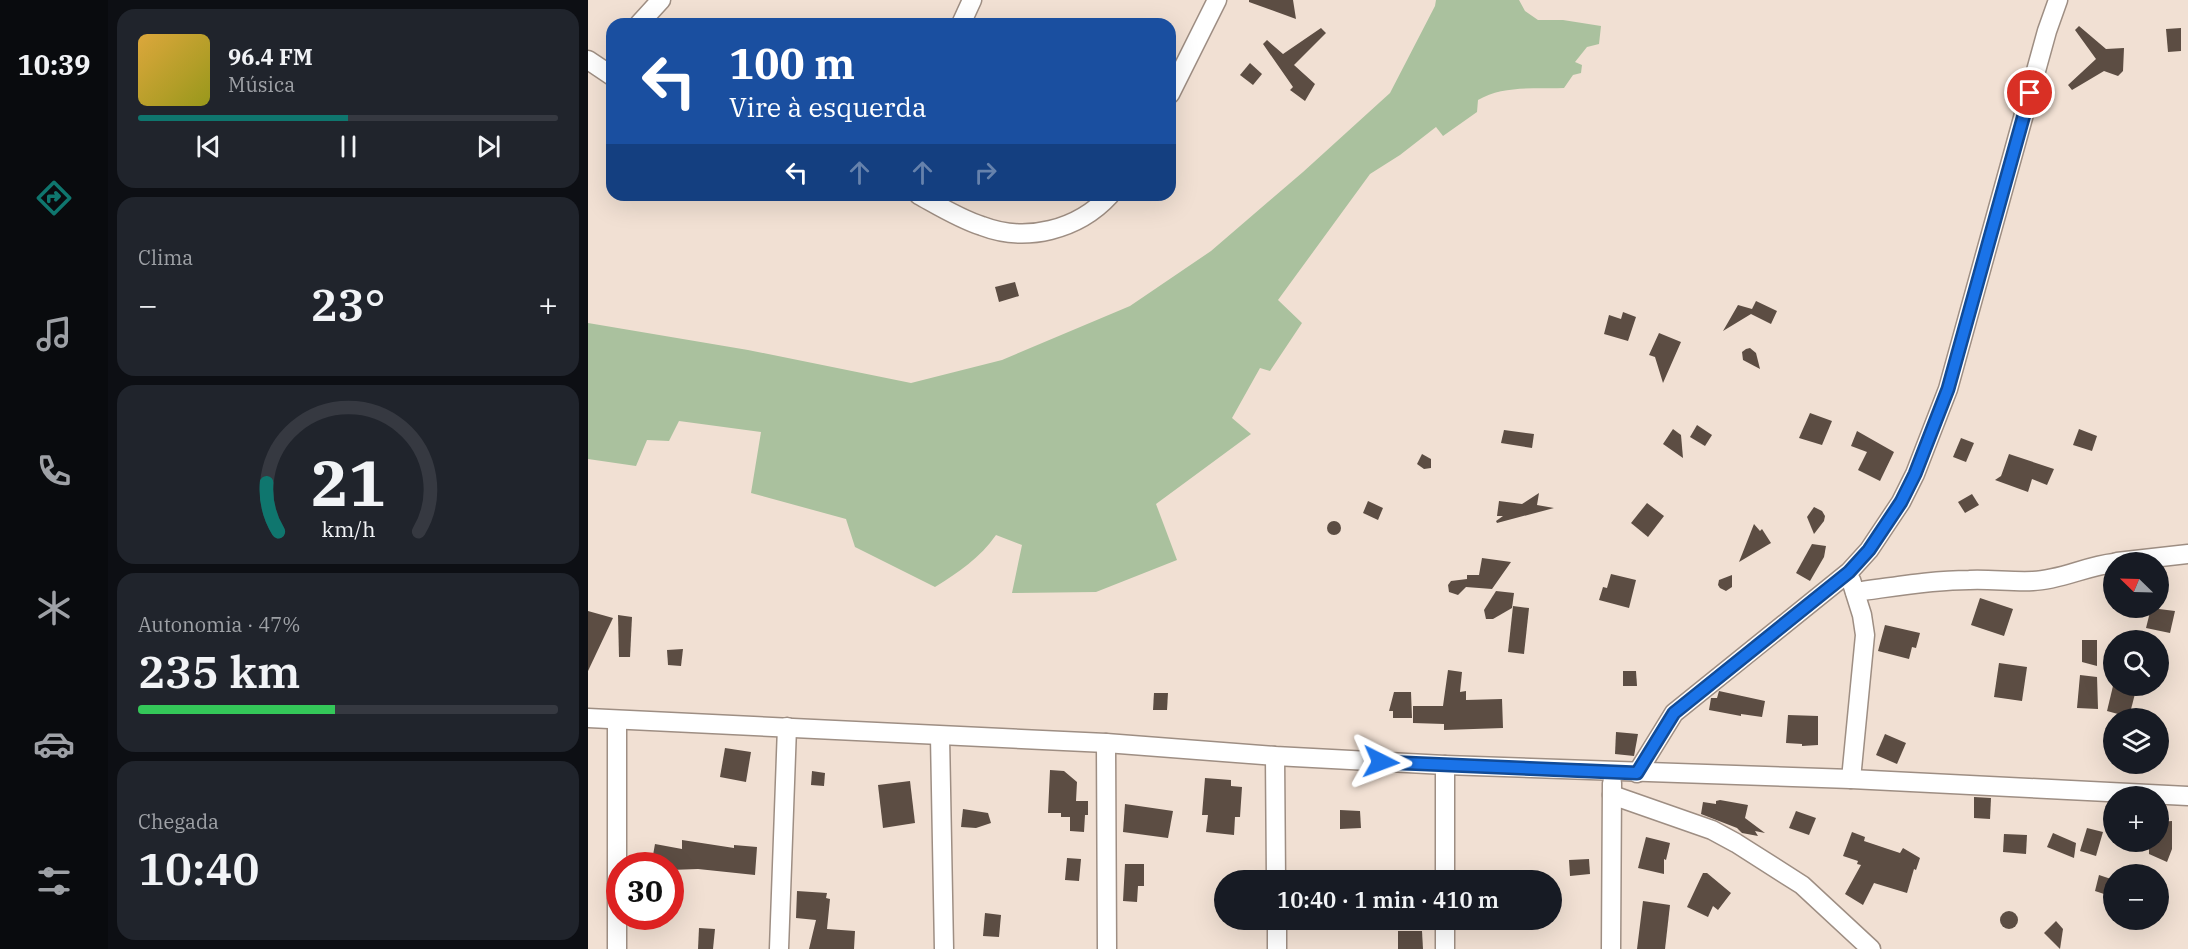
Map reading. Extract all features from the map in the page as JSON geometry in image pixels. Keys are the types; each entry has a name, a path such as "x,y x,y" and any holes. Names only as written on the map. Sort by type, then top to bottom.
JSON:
{"street":[{"path":"644,18 661,0"},
{"path":"964,18 972,0"},
{"path":"1176,82 1216,0"},
{"path":"1637,773 1674,713 1849,572 1869,550 1901,502 1915,474 1948,389 2047,31 2058,0"},
{"path":"931,201 983,227 1015,234 1036,234 1063,227 1086,215 1103,201"},
{"path":"2169,556 2188,554"},
{"path":"1855,592 1968,580 2033,581 2050,579 2103,564"},
{"path":"1849,572 1862,615 1865,634 1851,779"},
{"path":"588,718 1106,743 1275,756 1445,765 2187,792"},
{"path":"617,720 617,949"},
{"path":"779,949 787,727"},
{"path":"940,736 944,949"},
{"path":"1106,743 1107,949"},
{"path":"1275,756 1276,870"},
{"path":"1445,765 1445,870"},
{"path":"1611,949 1612,772"},
{"path":"1612,795 1712,830 1736,843 1802,885 1871,949"},
{"path":"1277,930 1277,949"},
{"path":"1445,930 1445,949"}],"green space":[{"path":"1436,0 1519,0 1525,11 1538,20 1563,20 1601,26 1599,44 1587,47 1575,62 1582,65 1581,73 1573,75 1564,88 1509,90 1488,95 1478,100 1477,112 1443,136 1436,127 1400,155 1370,174 1278,300 1302,323 1270,371 1260,368 1232,418 1251,434 1156,504 1177,560 1096,592 1012,593 1022,545 996,535 968,564 935,587 855,547 846,519 751,493 761,432 679,421 669,441 647,440 636,466 588,459 588,323 748,350 911,383 1002,360 1130,306 1211,251 1390,93"}],"building":[{"path":"1249,0 1293,0 1296,19 1249,2"},
{"path":"2079,26 2106,49 2124,48 2123,71 2118,76 2104,71 2072,90 2068,85 2096,59 2075,30"},
{"path":"1321,28 1326,33 1294,65 1315,84 1305,101 1290,90 1293,87 1263,44 1267,40 1283,54"},
{"path":"2181,28 2181,51 2168,52 2166,29"},
{"path":"1250,63 1262,74 1253,85 1240,75"},
{"path":"1015,282 1019,296 999,302 995,287"},
{"path":"1756,301 1777,311 1771,324 1751,314 1723,331 1738,305 1752,309"},
{"path":"1623,312 1636,317 1628,341 1604,334 1609,315 1621,319"},
{"path":"1659,333 1681,342 1663,383 1655,357 1649,355"},
{"path":"1750,348 1756,353 1760,369 1743,360 1742,352"},
{"path":"1810,413 1832,421 1822,445 1799,438"},
{"path":"1697,425 1712,435 1705,446 1690,437"},
{"path":"1673,429 1681,435 1683,458 1663,444"},
{"path":"2079,429 2097,436 2092,451 2073,445"},
{"path":"1504,430 1534,434 1532,448 1501,443"},
{"path":"1857,431 1894,452 1880,481 1858,470 1867,452 1851,446"},
{"path":"1961,438 1974,443 1966,462 1953,457"},
{"path":"1422,454 1431,459 1431,468 1424,469 1417,464"},
{"path":"2009,454 2054,469 2047,485 2032,479 2028,492 1995,480 2001,476"},
{"path":"1539,493 1537,505 1554,508 1497,523 1496,521 1503,516 1497,516 1499,501 1522,504"},
{"path":"1972,494 1979,505 1965,513 1958,502"},
{"path":"1368,501 1383,508 1378,520 1363,513"},
{"path":"1647,503 1664,516 1648,537 1631,523"},
{"path":"1814,507 1822,511 1825,516 1814,534 1807,517"},
{"path":"1331,521 1337,521 1341,528 1337,535 1331,535 1327,531 1327,525"},
{"path":"1754,524 1760,531 1762,529 1771,543 1739,562"},
{"path":"1812,544 1826,546 1824,557 1810,581 1796,573"},
{"path":"1482,558 1511,562 1492,589 1466,587 1458,595 1449,592 1448,585 1451,581 1467,579 1467,575 1479,575"},
{"path":"1611,574 1636,580 1629,608 1599,600 1603,587 1607,588"},
{"path":"1732,575 1732,587 1726,591 1720,588 1719,580"},
{"path":"1496,591 1514,593 1512,608 1493,619 1486,619 1484,610"},
{"path":"1980,598 2013,609 2004,636 1971,625"},
{"path":"1513,606 1529,608 1524,654 1508,652"},
{"path":"2169,610 2175,611 2170,633 2169,630 2146,628 2148,618 2169,618"},
{"path":"588,611 613,618 588,671"},
{"path":"618,615 632,617 630,657 619,657"},
{"path":"1885,625 1920,633 1916,648 1912,647 1909,659 1878,651"},
{"path":"2082,640 2097,640 2097,666 2082,662"},
{"path":"683,649 681,666 668,665 667,650"},
{"path":"1999,663 2027,667 2022,701 1994,697"},
{"path":"1448,670 1462,672 1460,692 1466,691 1466,700 1502,699 1503,728 1444,730 1444,724 1413,723 1413,706 1443,706"},
{"path":"1623,671 1636,671 1637,686 1623,686"},
{"path":"2080,675 2097,677 2098,709 2077,708"},
{"path":"1719,691 1765,701 1762,717 1709,710 1711,698 1717,698"},
{"path":"1394,692 1411,692 1412,718 1393,718 1393,711 1389,711"},
{"path":"1154,693 1168,693 1167,710 1153,710"},
{"path":"2111,696 2134,696 2131,708 2108,708"},
{"path":"1788,715 1818,716 1818,745 1802,746 1802,744 1786,743"},
{"path":"1616,732 1638,734 1634,756 1615,754"},
{"path":"1885,734 1906,743 1897,764 1876,755"},
{"path":"725,748 751,752 746,782 720,777"},
{"path":"1050,770 1064,771 1077,782 1076,801 1088,801 1084,832 1070,831 1070,817 1061,817 1061,813 1048,813"},
{"path":"812,771 825,773 824,786 811,785"},
{"path":"1205,778 1231,780 1231,786 1242,787 1240,817 1235,817 1234,835 1206,832 1208,815 1202,815"},
{"path":"910,781 915,823 883,828 878,785"},
{"path":"1974,797 1991,798 1990,819 1974,818"},
{"path":"1716,801 1748,805 1745,818 1765,833 1755,831 1758,836 1742,833 1737,828 1701,814 1703,802 1716,804"},
{"path":"1125,804 1173,811 1168,838 1123,832"},
{"path":"963,809 988,813 991,823 976,828 961,827"},
{"path":"1340,810 1360,811 1361,828 1340,829"},
{"path":"1796,811 1816,818 1809,835 1789,828"},
{"path":"2169,821 2172,821 2172,849 2167,862 2149,852 2169,852"},
{"path":"2087,828 2103,832 2096,856 2080,851"},
{"path":"1852,832 1865,837 1864,841 1900,853 1903,848 1920,858 1907,893 1874,883 1863,905 1845,894 1861,865 1857,864 1858,861 1843,856"},
{"path":"2053,833 2076,843 2074,858 2047,847"},
{"path":"2004,834 2027,835 2026,854 2003,852"},
{"path":"1646,837 1670,843 1666,860 1664,859 1664,874 1638,868"},
{"path":"682,840 734,848 734,845 757,847 755,875 684,870 684,852 654,852 655,844 682,849"},
{"path":"1067,858 1081,859 1079,881 1065,880"},
{"path":"1589,859 1590,874 1570,876 1569,860"},
{"path":"1125,864 1144,864 1144,886 1138,886 1137,902 1123,901"},
{"path":"1703,873 1707,873 1731,893 1718,910 1713,906 1708,917 1687,907"},
{"path":"2099,875 2103,876 2103,894 2095,891"},
{"path":"797,891 827,893 826,898 830,899 827,929 855,931 854,949 809,949 816,920 796,918"},
{"path":"1643,901 1670,905 1665,949 1637,949"},
{"path":"2009,911 2015,914 2018,920 2015,926 2009,929 2003,926 2000,920 2003,914"},
{"path":"985,913 1001,915 999,937 983,936"},
{"path":"2056,921 2063,929 2060,949 2044,933"},
{"path":"699,928 715,929 713,949 698,949"},
{"path":"1398,931 1422,931 1423,949 1398,949"}],"route":[{"path":"1381,762 1637,773 1674,713 1849,572 1869,550 1901,502 1915,474 1948,389 2030,93"}]}
